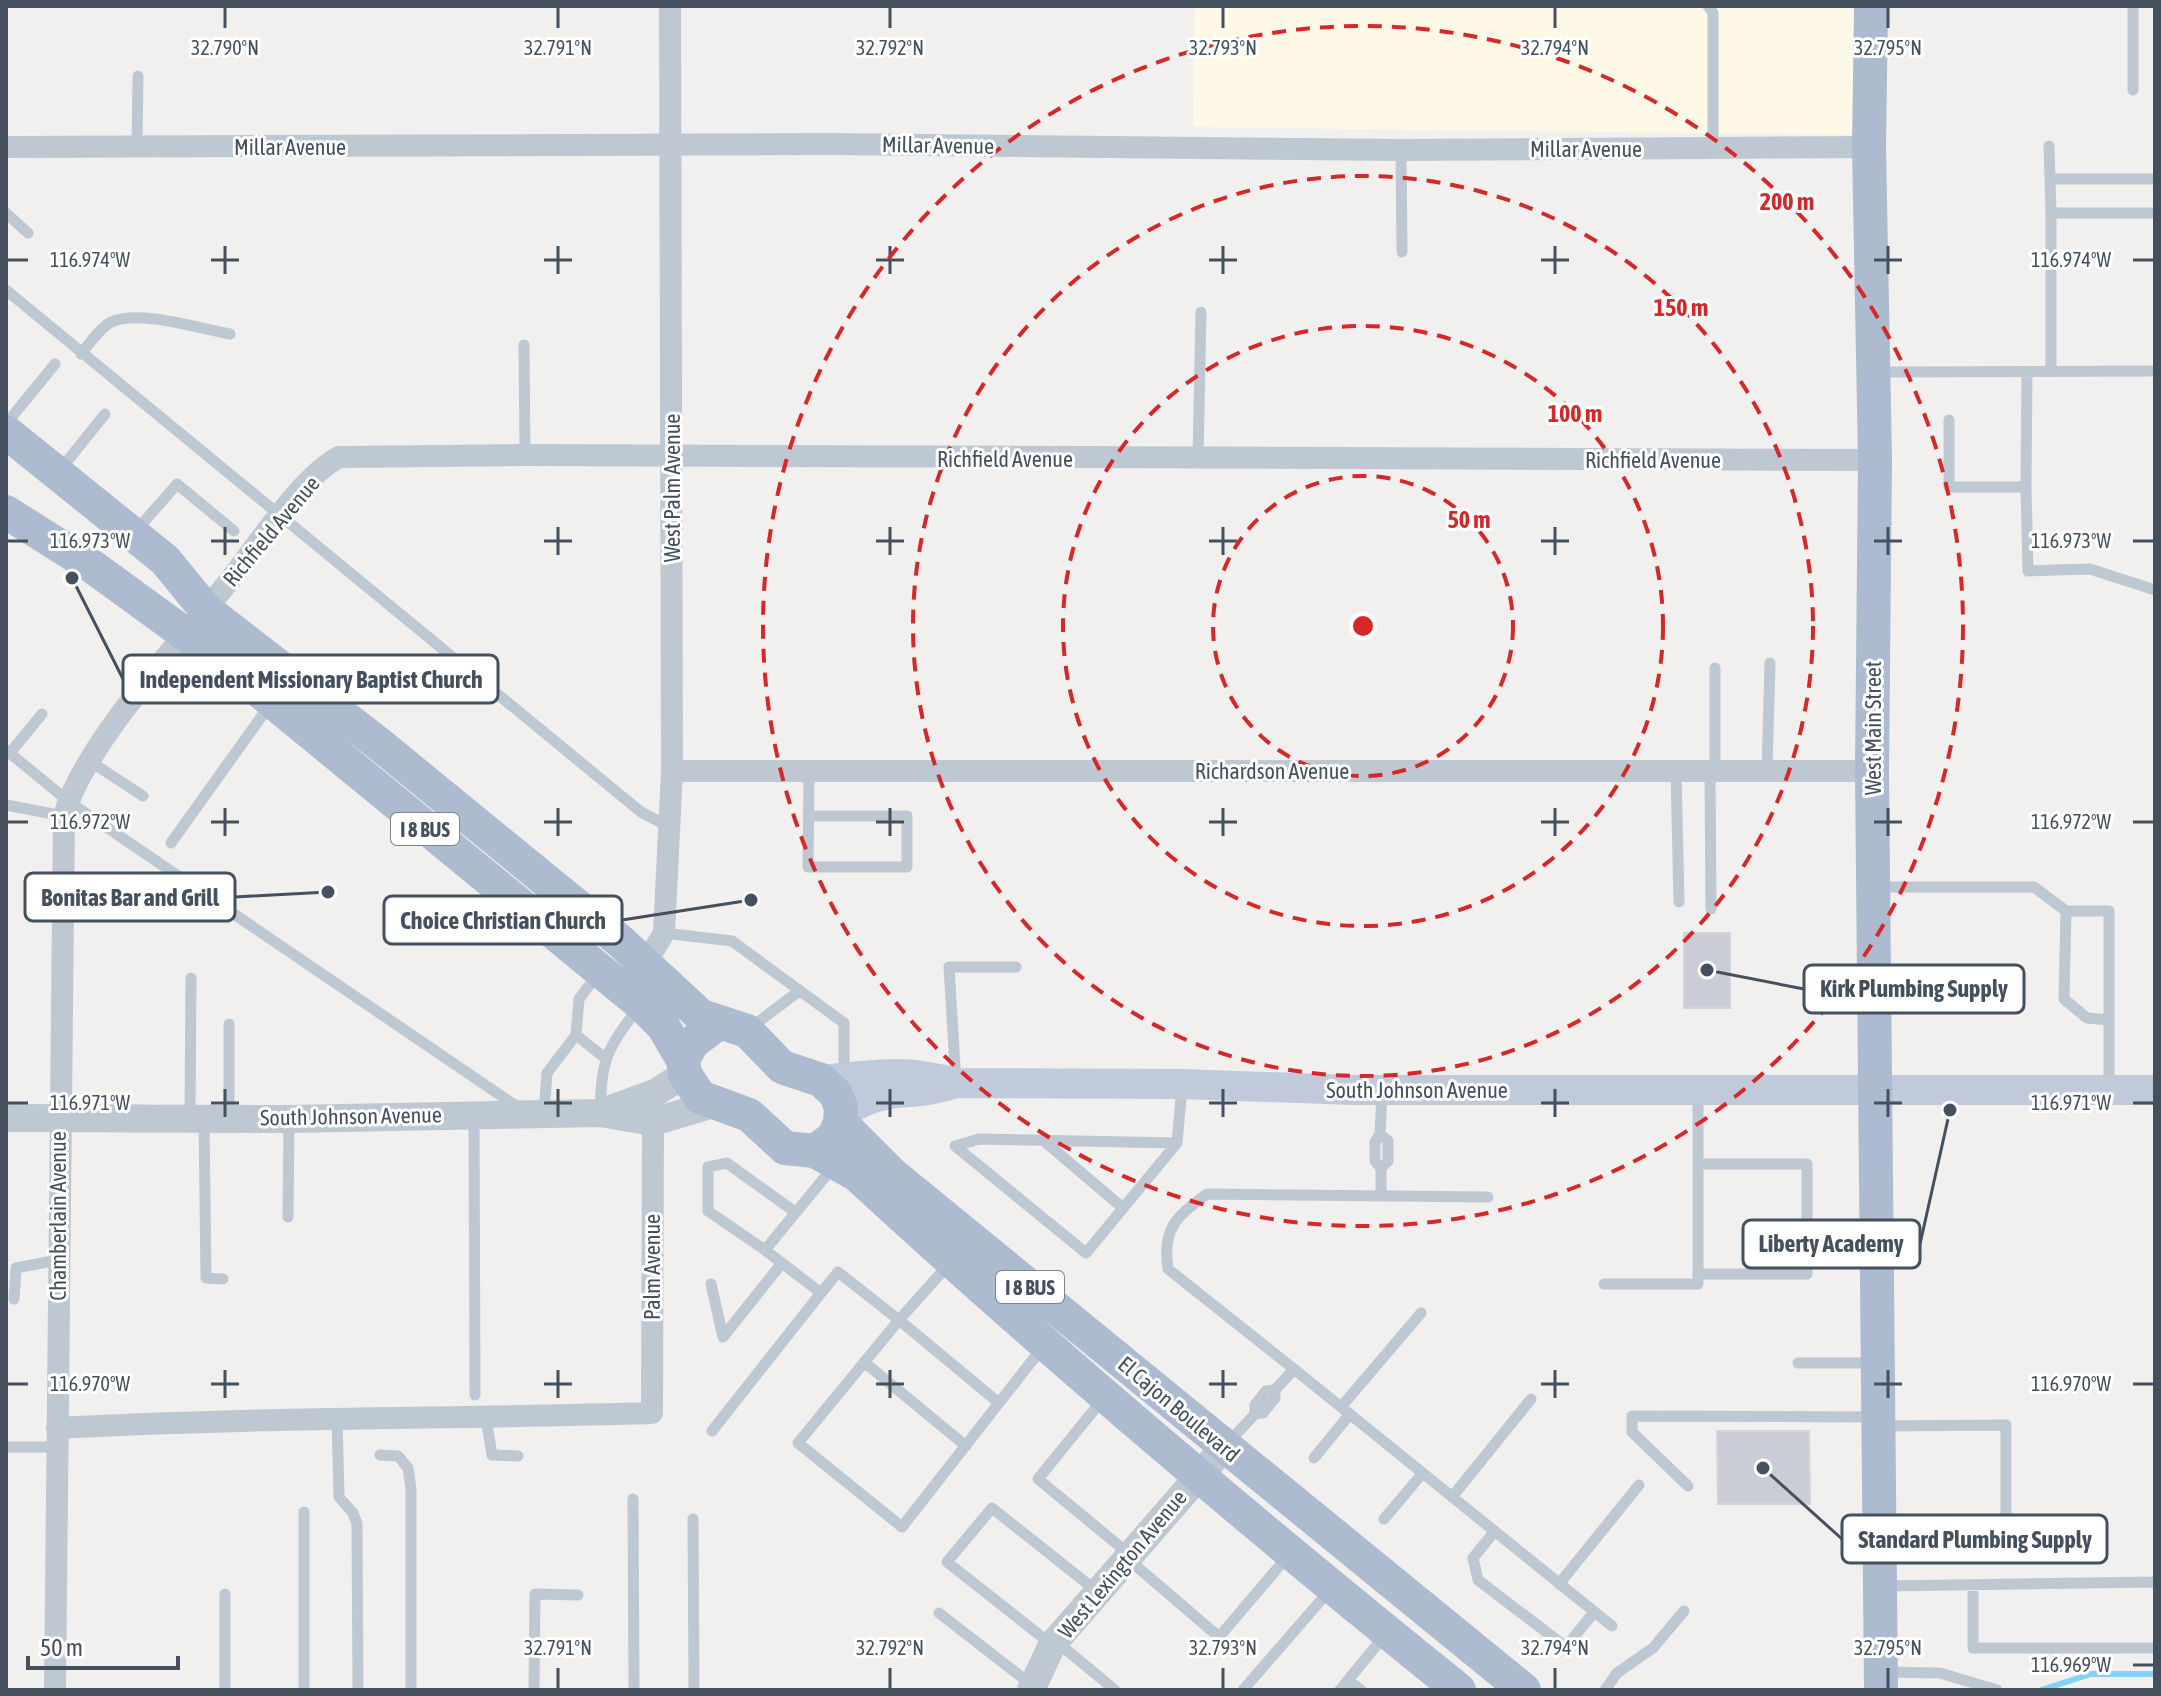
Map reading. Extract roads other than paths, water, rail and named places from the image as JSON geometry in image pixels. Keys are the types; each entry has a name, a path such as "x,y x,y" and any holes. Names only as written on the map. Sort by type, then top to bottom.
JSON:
{"main road":[{"name":"West Main Street","path":"1871,6 1869,147 1875,460 1872,771 1878,1090 1882,1681"},
{"name":"I 8 BUS","path":"6,432 165,560 206,610 379,744 645,964 701,1016 732,1028 782,1067 832,1079 840,1119"},
{"name":"I 8 BUS","path":"6,512 93,567 271,702 641,1004 663,1026 693,1090 713,1104 749,1115 785,1148 826,1156"},
{"path":"684,1067 692,1043 732,1028"},
{"name":"South Johnson Avenue","path":"832,1079 877,1072 905,1072 956,1083 1182,1084 1382,1090 2155,1090"},
{"name":"South Johnson Avenue","path":"840,1119 875,1095 892,1091 933,1092 956,1083"},
{"path":"826,1156 840,1119"},
{"name":"El Cajon Boulevard","path":"840,1119 893,1175 1524,1690"},
{"name":"El Cajon Boulevard","path":"826,1156 857,1175 1105,1397 1459,1690"}],"street":[{"name":"West Palm Avenue","path":"645,964 664,933 672,771 670,6"},
{"name":"Millar Avenue","path":"6,147 669,147 829,144 1401,150 1869,147"},
{"name":"Richfield Avenue","path":"183,636 281,514 327,463 339,457 1875,460"},
{"name":"Chamberlain Avenue","path":"55,1690 59,1118 66,808 91,762 183,636"},
{"name":"Richardson Avenue","path":"672,771 1872,771"},
{"name":"South Johnson Avenue","path":"600,1113 632,1104 684,1067"},
{"name":"South Johnson Avenue","path":"6,1118 289,1119 474,1113 600,1113 653,1122 713,1104"},
{"name":"Palm Avenue","path":"486,1418 652,1413 653,1122"},
{"path":"57,1437 220,1419 486,1418"},
{"name":"West Lexington Avenue","path":"1032,1688 1054,1643 1225,1446"}],"lane":[{"path":"1708,6 1713,13 1713,148"},
{"path":"2133,6 2133,90"},
{"path":"137,147 138,76"},
{"path":"2049,146 2051,371"},
{"path":"1401,150 1402,252"},
{"path":"2050,179 2155,179"},
{"path":"6,213 28,233"},
{"path":"2051,213 2155,213"},
{"path":"6,290 628,802 670,827"},
{"path":"1198,460 1201,312"},
{"path":"81,354 103,328 114,321 160,320 230,334"},
{"path":"524,345 525,455"},
{"path":"6,424 55,364"},
{"path":"2027,371 2028,571 2090,569 2155,590"},
{"path":"1874,372 2155,371"},
{"path":"58,473 105,414"},
{"path":"1949,420 1949,487 2026,487"},
{"path":"133,534 177,484 234,531"},
{"path":"1767,771 1770,663"},
{"path":"1711,909 1715,668"},
{"path":"171,843 271,702"},
{"path":"42,714 8,752 66,808 535,1113 547,1073 576,1035 579,999 600,971"},
{"path":"91,762 143,796"},
{"path":"808,816 907,816 907,867 808,867 808,816 809,771"},
{"path":"1676,771 1679,902"},
{"path":"6,805 66,808"},
{"path":"1874,887 2034,887 2066,911 2109,911 2109,1090"},
{"path":"2066,911 2064,999 2087,1018 2109,1020"},
{"path":"664,933 732,941 844,1023 832,1079"},
{"path":"956,1083 949,967 1016,967"},
{"path":"191,978 208,1119 206,1278 223,1279"},
{"path":"732,1028 799,991"},
{"path":"600,1113 608,1047 641,1004"},
{"path":"208,1119 229,1024"},
{"path":"576,1035 605,1058"},
{"path":"1177,1143 979,1139 955,1146 1086,1253 1177,1143 1182,1084"},
{"path":"1381,1196 1381,1168 1388,1161 1388,1141 1380,1134 1382,1090"},
{"path":"1604,1284 1698,1284 1698,1090"},
{"path":"474,1113 475,1395"},
{"path":"288,1217 289,1119"},
{"path":"1043,1140 1123,1208"},
{"path":"765,1250 795,1212 826,1156"},
{"path":"795,1212 727,1163 708,1167 708,1211 821,1293"},
{"path":"1698,1164 1807,1164 1807,1274 1698,1274"},
{"path":"1488,1197 1207,1194 1179,1214 1164,1243 1168,1269 1612,1626"},
{"path":"14,1299 16,1268 58,1260"},
{"path":"952,1260 798,1443 902,1527 1046,1344"},
{"path":"711,1284 723,1337 782,1263"},
{"path":"712,1431 838,1272 999,1403"},
{"path":"1314,1458 1421,1313"},
{"path":"864,1362 966,1446"},
{"path":"1798,1363 1880,1363"},
{"path":"1225,1446 1255,1414 1263,1413 1275,1398 1275,1390 1294,1369"},
{"path":"1105,1397 1038,1479 1219,1637 1290,1553"},
{"path":"1452,1497 1531,1399"},
{"path":"1688,1486 1632,1432 1632,1416 2006,1425 2006,1522 2102,1521"},
{"path":"337,1418 339,1497 353,1513 357,1524 358,1690"},
{"path":"486,1418 492,1455 518,1456"},
{"path":"6,1447 57,1437"},
{"path":"380,1455 398,1456 408,1468 411,1489 411,1690"},
{"path":"1384,1519 1422,1474"},
{"path":"1559,1584 1639,1485"},
{"path":"633,1499 634,1690"},
{"path":"1099,1593 992,1508 947,1562 1115,1690"},
{"path":"304,1512 304,1690"},
{"path":"693,1519 694,1690"},
{"path":"1494,1532 1473,1558 1478,1580 1566,1647 1594,1612"},
{"path":"1881,1586 2155,1582"},
{"path":"1973,1586 1973,1648 2155,1648"},
{"path":"1243,1690 1331,1587"},
{"path":"225,1594 225,1690"},
{"path":"534,1690 535,1594 578,1595"},
{"path":"1605,1690 1617,1673 1653,1648 1684,1611"},
{"path":"939,1613 1032,1688"},
{"path":"1361,1690 1344,1685 1387,1632"},
{"path":"1882,1681 1940,1673 1997,1690"}],"waterway":[{"path":"2041,1690 2091,1674 2155,1674"}],"place":[{"name":"Independent Missionary Baptist Church","path":"72,578"},
{"name":"Bonitas Bar and Grill","path":"328,892"},
{"name":"Choice Christian Church","path":"751,900"},
{"name":"Kirk Plumbing Supply","path":"1707,970"},
{"name":"Liberty Academy","path":"1950,1110"},
{"name":"Standard Plumbing Supply","path":"1763,1468"}]}
